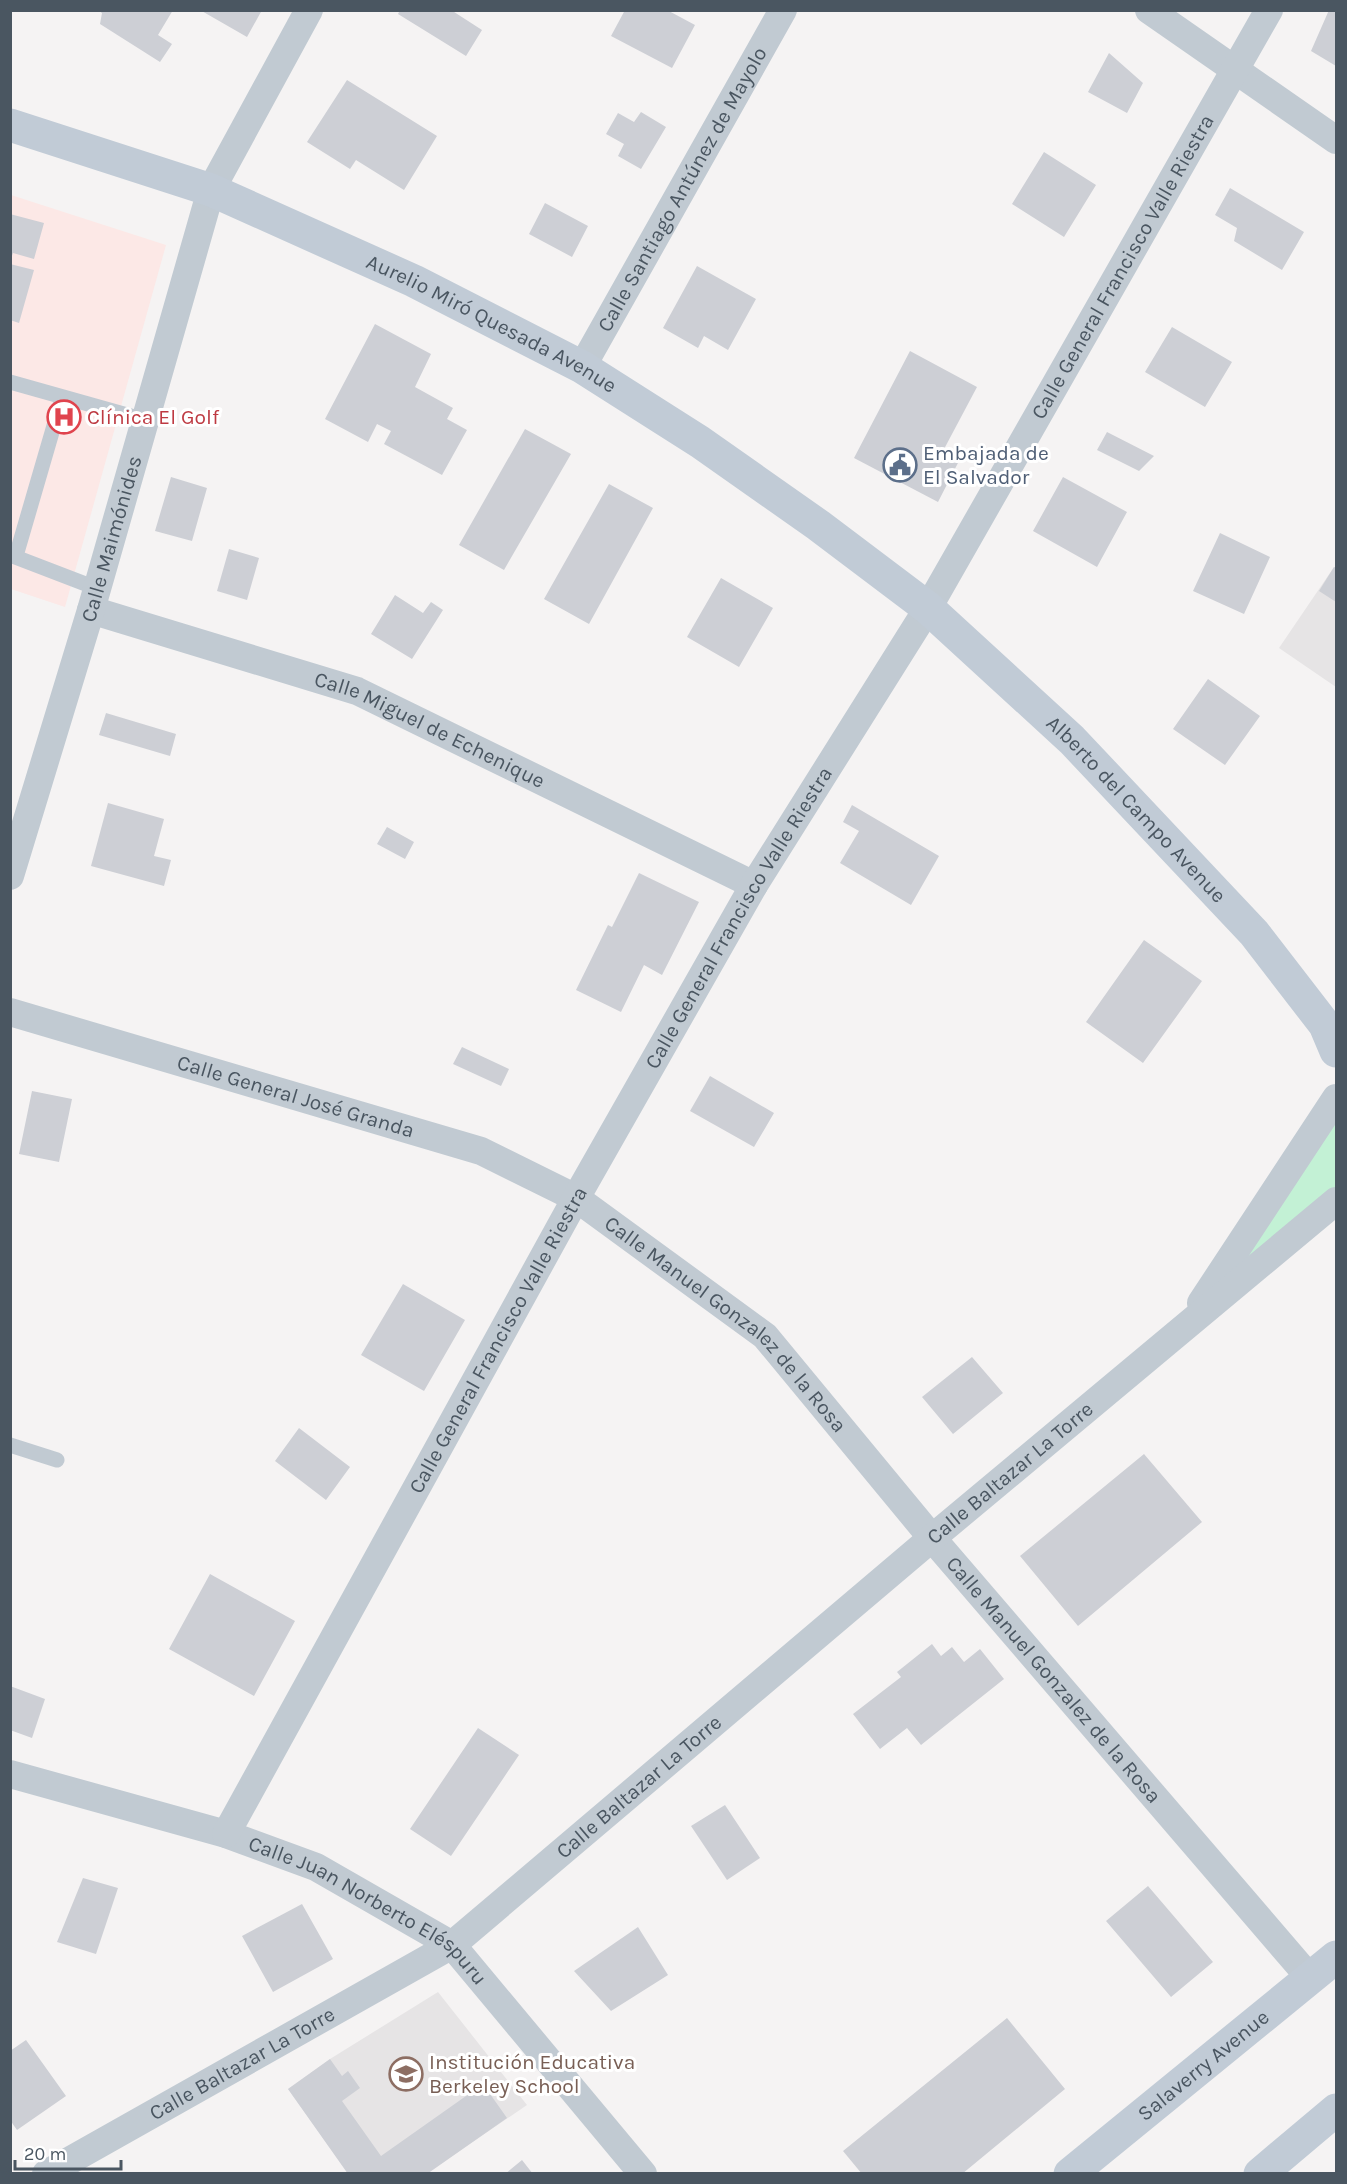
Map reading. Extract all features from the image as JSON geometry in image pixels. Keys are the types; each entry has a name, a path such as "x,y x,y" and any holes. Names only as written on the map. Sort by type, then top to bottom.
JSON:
{"main road":[{"name":"Aurelio Miró Quesada Avenue","path":"10,125 211,190 414,281 582,367 709,448 818,525 928,608"},
{"name":"Alberto del Campo Avenue","path":"928,608 1072,740 1254,933 1333,1036"},
{"name":"Salaverry Avenue","path":"1070,2174 1336,1957"},
{"path":"1260,2174 1336,2110"}],"street":[{"name":"Calle Maimónides","path":"10,876 211,190 309,10"},
{"name":"Calle Santiago Antúnez de Mayolo","path":"582,367 783,10"},
{"path":"1149,10 1235,72 1336,140"},
{"name":"Calle General Francisco Valle Riestra","path":"226,1834 576,1198 754,885 928,608 1269,10"},
{"name":"Calle Miguel de Echenique","path":"93,599 357,691 754,885"},
{"name":"Calle General José Granda","path":"10,1012 482,1151 576,1198"},
{"name":"Calle Baltazar La Torre","path":"1184,1330 1336,1098"},
{"name":"Calle Manuel Gonzalez de la Rosa","path":"576,1198 765,1336 932,1538 1310,1978"},
{"name":"Calle Baltazar La Torre","path":"46,2174 452,1945 932,1538 1336,1201"},
{"name":"Calle Juan Norberto Eléspuru","path":"10,1774 226,1834 316,1867 452,1945 643,2174"}],"lane":[{"path":"10,382 145,420"},
{"path":"62,398 13,556 93,599"},
{"path":"10,1445 57,1460"}],"shaded area":[{"name":"Clínica El Golf","path":"11,195 166,245 65,607 11,589"},
{"path":"1334,567 1336,568 1336,687 1279,648"},
{"name":"Institución Educativa Berkeley School","path":"438,1992 527,2105 427,2173 348,2173 288,2089 330,2059"}],"green space":[{"path":"1336,1117 1336,1194 1209,1303"}],"building":[{"path":"98,10 173,10 158,35 172,44 160,62 100,24 102,13"},
{"path":"200,10 262,10 247,37"},
{"path":"400,10 451,10 482,30 466,56 398,14"},
{"path":"625,10 667,10 695,25 672,68 611,36"},
{"path":"1329,10 1336,10 1336,66 1311,51"},
{"path":"1109,53 1143,83 1127,113 1088,92"},
{"path":"347,80 437,136 404,190 356,160 350,169 307,142"},
{"path":"641,112 666,127 641,169 618,156 624,144 606,134 618,113 634,122"},
{"path":"1044,152 1096,185 1064,237 1012,204"},
{"path":"1230,188 1304,232 1282,270 1234,241 1237,228 1215,215"},
{"path":"545,203 588,226 572,257 529,234"},
{"path":"10,214 44,223 34,259 13,253 10,261"},
{"path":"10,264 34,270 19,323 10,320"},
{"path":"697,266 756,299 728,350 704,336 698,348 663,328"},
{"path":"375,324 431,354 415,387 453,408 447,419 467,430 442,475 384,444 391,431 377,424 368,442 325,419"},
{"path":"1172,327 1232,362 1205,407 1145,372"},
{"path":"910,351 977,387 943,451 960,459 938,502 854,458"},
{"path":"525,429 571,454 504,570 459,545"},
{"path":"1107,432 1154,456 1139,471 1097,450"},
{"path":"171,477 207,488 192,541 155,531"},
{"path":"1063,477 1127,512 1097,567 1033,531"},
{"path":"609,484 653,508 589,624 544,599"},
{"path":"1220,533 1270,557 1244,614 1193,591"},
{"path":"229,549 259,558 247,600 217,591"},
{"path":"1334,567 1336,568 1336,602 1319,591"},
{"path":"721,578 773,608 739,667 687,637"},
{"path":"395,595 423,613 431,602 443,610 412,659 371,634"},
{"path":"1208,679 1260,716 1225,765 1173,729"},
{"path":"106,713 176,734 170,756 99,735"},
{"path":"108,803 164,819 154,856 171,860 164,886 91,866"},
{"path":"852,805 939,856 911,905 840,863 859,831 843,822"},
{"path":"387,827 414,842 405,859 377,844"},
{"path":"639,873 699,902 662,975 644,965 621,1012 576,990 608,925 612,927"},
{"path":"1144,940 1202,981 1143,1063 1086,1022"},
{"path":"462,1047 509,1069 501,1086 453,1064"},
{"path":"710,1076 774,1113 754,1147 690,1111"},
{"path":"32,1091 72,1099 59,1162 19,1154"},
{"path":"403,1284 465,1320 424,1391 361,1355"},
{"path":"972,1357 1003,1393 953,1434 922,1397"},
{"path":"299,1428 350,1467 326,1500 275,1461"},
{"path":"1144,1454 1202,1522 1078,1626 1020,1556"},
{"path":"210,1574 295,1621 254,1696 169,1649"},
{"path":"932,1644 941,1656 952,1647 964,1662 980,1649 1004,1679 921,1745 907,1728 880,1749 853,1714 901,1677 897,1672"},
{"path":"10,1686 45,1699 32,1738 10,1730"},
{"path":"478,1728 519,1755 451,1856 410,1829"},
{"path":"725,1805 760,1858 727,1880 691,1826"},
{"path":"83,1878 118,1888 96,1954 57,1942"},
{"path":"1148,1886 1213,1962 1171,1997 1106,1921"},
{"path":"302,1904 333,1959 273,1992 242,1936"},
{"path":"638,1927 668,1975 611,2011 574,1971"},
{"path":"1007,2018 1065,2089 962,2174 862,2174 843,2151"},
{"path":"26,2040 66,2096 17,2130 10,2120 10,2051"},
{"path":"330,2059 342,2076 348,2071 360,2088 342,2101 381,2156 483,2084 507,2118 427,2174 348,2174 288,2089"},
{"path":"522,2160 533,2174 505,2174"}],"place":[{"name":"Clínica El Golf","path":"64,417"},
{"name":"Embajada de El Salvador","path":"900,465"},
{"name":"Institución Educativa Berkeley School","path":"406,2074"}]}
